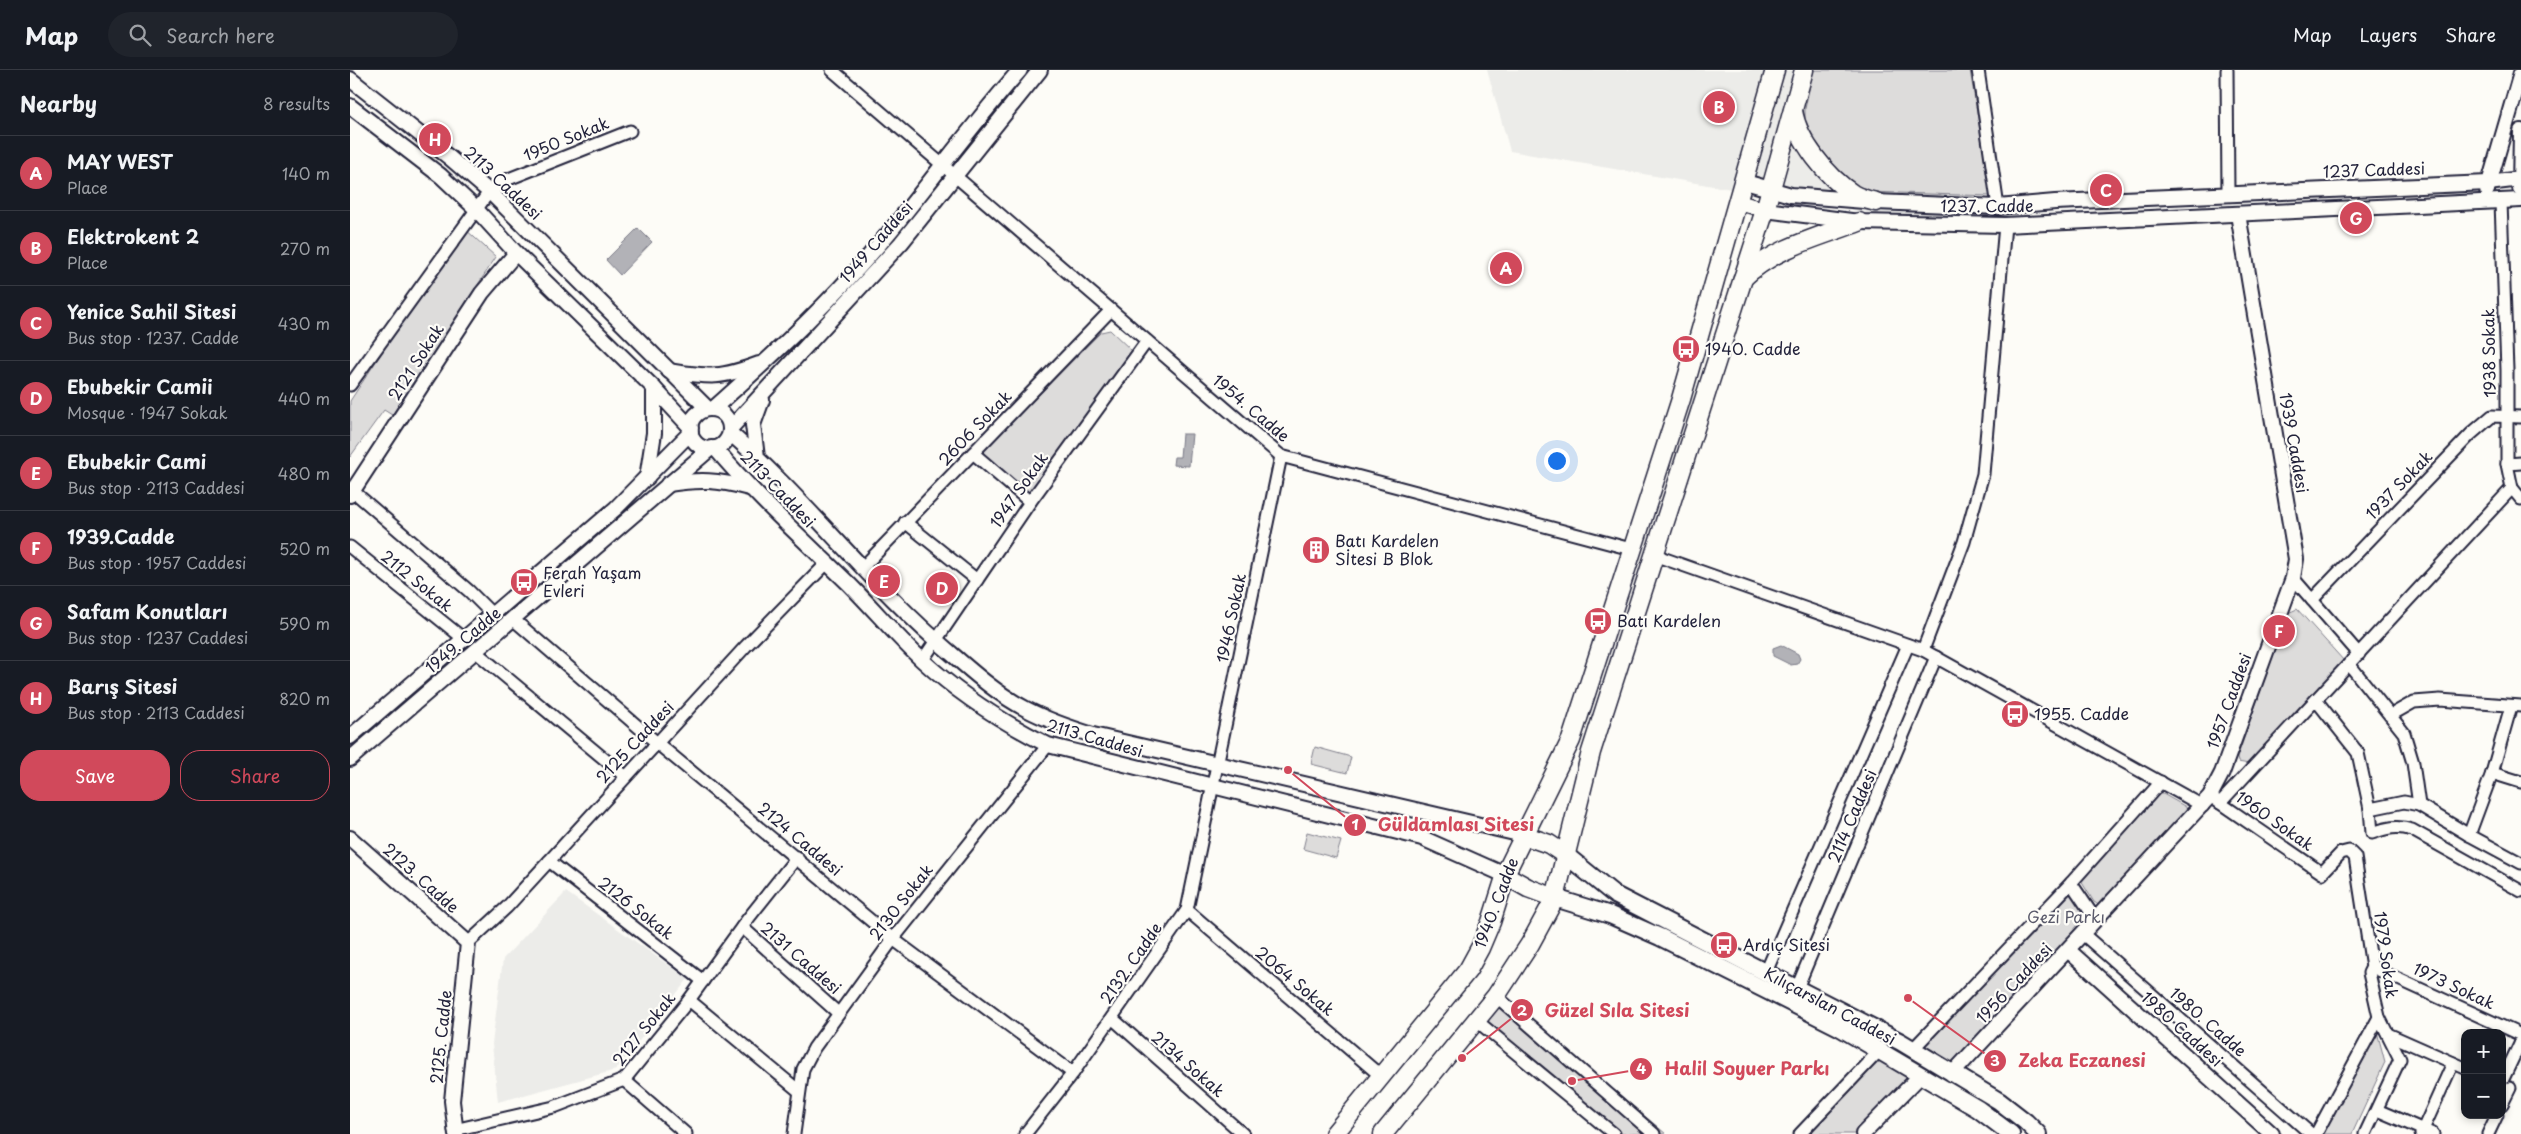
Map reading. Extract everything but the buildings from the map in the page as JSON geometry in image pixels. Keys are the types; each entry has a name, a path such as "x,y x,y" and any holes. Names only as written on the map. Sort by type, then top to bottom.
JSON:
{"main road":[{"name":"1940. Cadde","path":"1334,1134 1468,970 1491,922 1505,875 1571,740 1631,549 1670,436 1739,202 1775,70"},
{"path":"1382,1134 1496,996 1530,944 1555,898 1567,856 1590,752 1765,210 1804,70"},
{"path":"1793,111 1795,126 1806,145 1838,182 1855,196 1876,202"},
{"path":"1743,278 1758,263 1790,248 1859,222"},
{"path":"1524,835 1549,844 1567,856"},
{"name":"Kılıçarslan Caddesi","path":"1567,856 1615,895 1797,988 1912,1050 1998,1101 2026,1122 2038,1134"},
{"path":"1505,875 1528,888 1555,898"},
{"name":"Kılıçarslan Caddesi","path":"1555,898 1610,915 1660,937 1839,1027 1984,1112 2011,1134"}],"street":[{"name":"1954. Cadde","path":"832,70 1281,456 1631,549"},
{"name":"1949 Caddesi","path":"730,431 901,242 948,171 1020,70"},
{"name":"1949 Caddesi","path":"710,409 766,361 853,273 1040,70"},
{"path":"1978,70 1998,207"},
{"path":"2227,70 2228,193"},
{"path":"2486,203 2488,183 2521,74"},
{"name":"2113 Caddesi","path":"350,79 450,158 489,192 669,371 710,409"},
{"path":"350,106 441,176 475,208 516,253 654,388 691,430 696,442 713,448 726,441 730,431 725,415 710,409 696,415 691,430 647,478"},
{"name":"1950 Sokak","path":"489,192 501,182 630,130"},
{"path":"2521,131 2521,196"},
{"name":"1237 Caddesi","path":"2228,193 2488,183 2520,179"},
{"name":"1237. Cadde","path":"1744,182 1791,194 1876,202 1998,207 2228,193"},
{"path":"350,384 475,208 489,192"},
{"path":"2238,214 2521,200"},
{"name":"1237. Cadde","path":"1739,202 1765,210 1859,222 2005,225 2238,214"},
{"name":"1938 Sokak","path":"2501,202 2507,370 2507,464 2512,488 2521,499"},
{"name":"1939 Caddesi","path":"2238,214 2296,558 2293,578"},
{"path":"1923,650 1964,542 1984,474 2005,225"},
{"name":"2121 Sokak","path":"351,493 482,293 516,253"},
{"name":"2606 Sokak","path":"862,568 1111,310"},
{"name":"1947 Sokak","path":"922,661 1030,502 1147,341"},
{"path":"669,371 709,377 730,375 766,361"},
{"path":"757,457 753,425 757,411 772,384"},
{"path":"647,478 654,433 654,388"},
{"name":"1937 Sokak","path":"2312,600 2471,434 2492,416 2506,418 2521,417"},
{"name":"2113 Caddesi","path":"730,431 862,568 936,641 990,687 1025,709 1050,721 1093,735 1524,835"},
{"name":"2113 Caddesi","path":"713,448 749,488 826,564 847,582 922,661 971,701 999,720 1048,745 1422,838 1505,875"},
{"name":"1949. Cadde","path":"350,759 514,620 668,484 713,448"},
{"path":"973,453 1030,502"},
{"name":"1946 Sokak","path":"1212,786 1281,456"},
{"path":"2507,464 2521,463"},
{"name":"1949. Cadde","path":"350,737 464,640 647,478"},
{"path":"668,484 700,479 722,481 749,488"},
{"path":"1654,555 1923,650 2162,782 2211,801 2316,700 2512,488"},
{"path":"351,493 469,591 492,615"},
{"path":"905,522 977,580"},
{"name":"2112 Sokak","path":"350,547 464,640"},
{"name":"2125 Caddesi","path":"468,943 507,907 746,646 826,564"},
{"path":"2293,578 2359,654"},
{"name":"1957 Caddesi","path":"2211,801 2293,578"},
{"name":"2124 Caddesi","path":"514,620 893,939 1073,1074"},
{"name":"2114 Caddesi","path":"1766,972 1908,645"},
{"path":"476,652 626,777"},
{"name":"2114 Caddesi","path":"1797,988 1936,657"},
{"path":"2349,664 2404,733 2413,763 2419,804"},
{"path":"2316,700 2358,753 2370,809 2372,832 2401,826 2412,830 2521,891"},
{"path":"2391,715 2414,702 2440,700 2516,706 2469,835"},
{"name":"2130 Sokak","path":"794,1134 803,1069 838,1013 893,939 1048,745"},
{"path":"2492,773 2521,782"},
{"path":"1912,1050 2071,883 2162,782"},
{"name":"2132. Cadde","path":"1025,1134 1073,1074 1187,910 1212,786"},
{"name":"1960 Sokak","path":"2211,801 2322,873 2341,852 2349,851 2355,857"},
{"name":"1956 Caddesi","path":"1952,1074 2096,920 2211,801"},
{"path":"2370,809 2404,802 2419,804 2469,835 2521,862"},
{"name":"2123. Cadde","path":"350,838 468,943"},
{"name":"1979 Sokak","path":"2355,857 2372,967 2369,973 2379,1017 2400,1059 2365,1134"},
{"name":"2127 Sokak","path":"455,1132 554,1107 624,1080 689,1000 797,858"},
{"name":"2126 Sokak","path":"549,861 703,981"},
{"path":"2071,883 2096,920"},
{"name":"2064 Sokak","path":"1187,910 1382,1077"},
{"name":"2131 Caddesi","path":"742,928 838,1013"},
{"name":"1980. Cadde","path":"2083,934 2311,1134"},
{"name":"2125. Cadde","path":"455,1132 452,1101 468,943"},
{"name":"1980 Caddesi","path":"2068,950 2272,1134"},
{"name":"1973 Sokak","path":"2372,967 2521,1035"},
{"path":"1496,996 1654,1134"},
{"path":"689,1000 799,1091"},
{"path":"2316,1134 2379,1017"},
{"name":"2134 Sokak","path":"1112,1018 1243,1134"},
{"path":"1477,1021 1614,1134"},
{"path":"2388,1034 2461,1066"},
{"path":"2509,1084 2521,1041"},
{"path":"1800,1134 1879,1051"},
{"path":"2377,1110 2426,1133 2453,1063"},
{"path":"1863,1134 1921,1075"},
{"path":"624,1080 686,1134"},
{"path":"2488,1134 2495,1119"}],"shaded area":[{"path":"1487,70 1965,70 1992,234 1510,151"},
{"path":"638,228 652,242 620,275 606,260"},
{"path":"1182,434 1192,434 1189,466 1173,465 1174,457 1180,457"},
{"path":"1781,645 1798,654 1800,659 1797,664 1791,665 1773,656 1773,648"},
{"path":"566,892 688,979 616,1070 498,1102 492,1044 503,959"}],"green space":[{"path":"1813,70 1970,70 1991,196 1868,192 1850,186 1805,128 1805,109"},
{"path":"464,228 496,257 392,415 384,410 350,457 350,401"},
{"path":"1110,330 1132,351 1030,496 980,454 1101,332"},
{"path":"2297,609 2344,661 2249,764 2238,762 2237,758 2288,613"},
{"path":"1315,747 1351,757 1347,773 1311,764"},
{"name":"Gezi Parkı","path":"2158,794 2163,794 2186,807 2187,812 2100,906 2094,902 2081,881 2081,877"},
{"path":"1307,832 1341,841 1336,858 1303,849"},
{"name":"Gezi Parkı","path":"2066,891 2072,892 2087,919 1955,1061 1949,1062 1923,1048"},
{"path":"1502,995 1666,1134 1604,1134 1478,1027"},
{"path":"2375,1024 2385,1062 2352,1134 2316,1134"},
{"path":"1876,1056 1909,1078 1857,1134 1802,1134"}],"place":[{"name":"Elektrokent 2","path":"1719,107"},
{"name":"Barış Sitesi","path":"435,139"},
{"name":"Yenice Sahil Sitesi","path":"2106,190"},
{"name":"Safam Konutları","path":"2356,218"},
{"name":"MAY WEST","path":"1506,268"},
{"name":"1940. Cadde","path":"1686,349"},
{"name":"Batı Kardelen Sİtesi B Blok","path":"1316,550"},
{"name":"Ebubekir Cami","path":"884,581"},
{"name":"Ferah Yaşam Evleri","path":"524,582"},
{"name":"Ebubekir Camii","path":"942,588"},
{"name":"Batı Kardelen","path":"1598,621"},
{"name":"1939.Cadde","path":"2279,631"},
{"name":"1955. Cadde","path":"2015,714"},
{"name":"Güldamlası Sitesi","path":"1288,770"},
{"name":"Ardıç Sitesi","path":"1724,945"},
{"name":"Zeka Eczanesi","path":"1908,998"},
{"name":"Güzel Sıla Sitesi","path":"1462,1058"},
{"name":"Halil Soyuer Parkı","path":"1572,1081"}]}
